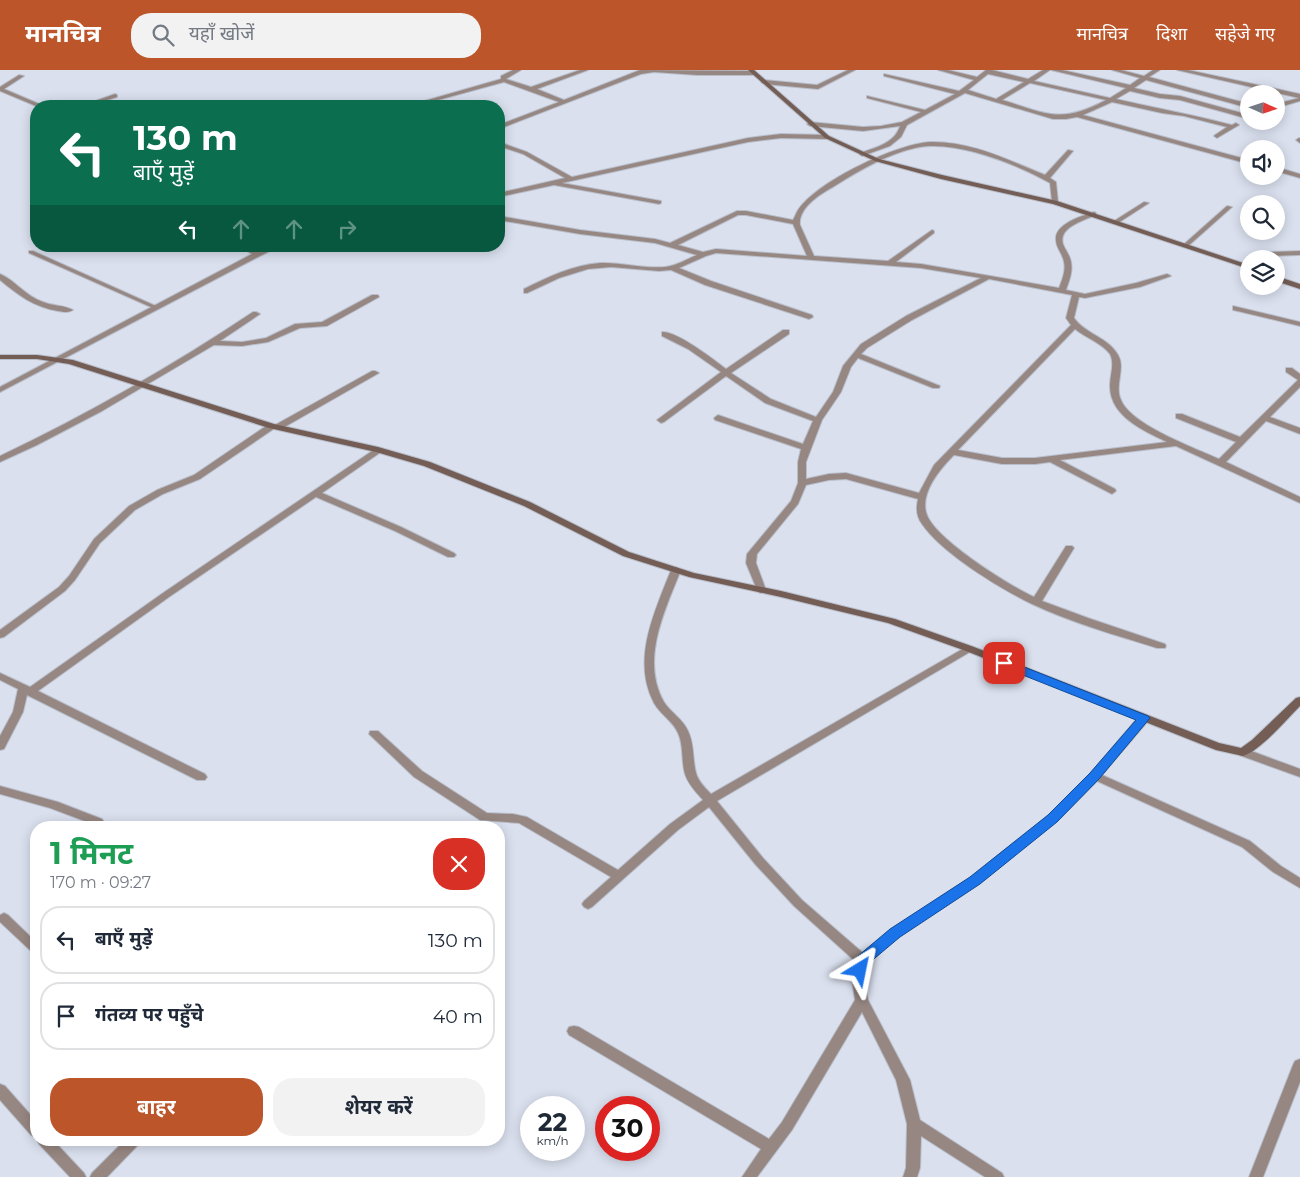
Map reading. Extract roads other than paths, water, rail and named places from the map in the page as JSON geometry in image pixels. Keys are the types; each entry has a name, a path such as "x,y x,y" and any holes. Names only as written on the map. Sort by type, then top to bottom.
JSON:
{"street":[{"path":"504,80 502,77 518,70"},
{"path":"531,89 585,70"},
{"path":"505,125 640,72 654,70 697,73 752,71 827,137 877,160 940,177 1055,202 1185,246 1240,262"},
{"path":"834,70 849,71"},
{"path":"941,70 979,79"},
{"path":"998,100 1047,70"},
{"path":"1054,70 1160,96 1180,98 1240,115"},
{"path":"1115,70 1240,103"},
{"path":"886,75 998,100 1053,117 1067,118 1113,99 1157,70"},
{"path":"1180,70 1299,100"},
{"path":"764,82 818,87 849,71"},
{"path":"810,124 863,129 904,124 962,92 989,71 1162,111 1184,114 1233,127"},
{"path":"21,76 1,86 0,89 30,101"},
{"path":"432,100 504,80 562,101"},
{"path":"103,100 115,96"},
{"path":"869,97 926,112"},
{"path":"1285,104 1299,100"},
{"path":"1077,114 1240,159"},
{"path":"1217,136 1240,123"},
{"path":"862,154 893,141 903,130 904,124"},
{"path":"505,194 748,140 781,136 827,137"},
{"path":"811,257 796,223 799,213 810,199 837,181 877,160 918,145 944,144 970,148 1046,178 1053,182 1055,202"},
{"path":"505,146 526,153 571,179"},
{"path":"1046,178 1070,151"},
{"path":"1285,172 1300,176"},
{"path":"551,183 660,202"},
{"path":"1116,222 1146,203"},
{"path":"1185,246 1229,207"},
{"path":"672,245 737,213 746,213 796,223"},
{"path":"1062,291 1068,268 1067,259 1059,242 1060,233 1064,228 1094,214"},
{"path":"505,219 580,232 656,241 704,254"},
{"path":"890,262 932,232"},
{"path":"527,291 552,277 594,266 673,268 704,254 716,251 890,262 988,277 1076,294 1092,295 1166,276"},
{"path":"254,252 258,254"},
{"path":"0,390 263,252"},
{"path":"1285,254 1298,254"},
{"path":"673,268 809,317"},
{"path":"0,276 28,300 53,308 69,310"},
{"path":"761,590 751,563 752,554 795,502 802,483 802,462 806,448 818,420 837,392 847,366 864,346 909,318 988,277"},
{"path":"1285,281 1300,287"},
{"path":"1076,294 1070,318 1074,326 1113,354 1116,361 1112,389 1115,400 1124,412 1145,428 1300,500"},
{"path":"213,343 242,344 268,340 298,326 324,324 375,297"},
{"path":"1236,308 1300,324"},
{"path":"0,459 50,436 145,385 256,314"},
{"path":"1074,326 953,452 937,466 923,491 920,514 929,528 953,551 1036,602 1081,621 1161,646"},
{"path":"661,420 786,332"},
{"path":"665,334 698,351 760,397 782,408 818,420"},
{"path":"857,355 936,386"},
{"path":"0,357 56,359 275,426 378,450 467,479 527,504 626,554 676,570 891,621 970,649 1216,746 1243,752 1300,773"},
{"path":"1220,462 1300,380 1289,370"},
{"path":"0,635 62,589 72,578 97,541 132,508 160,492 197,477 275,426 374,373"},
{"path":"1179,416 1242,441"},
{"path":"718,418 806,448"},
{"path":"1264,418 1300,431"},
{"path":"953,452 1002,461 1035,461 1178,443"},
{"path":"0,746 18,712 26,690 378,450"},
{"path":"1051,459 1112,491"},
{"path":"802,483 829,477 846,476 922,497"},
{"path":"315,493 398,528 451,555"},
{"path":"1036,602 1069,548"},
{"path":"676,570 657,619 650,653 649,677 659,702 683,731 688,753 689,772 693,780 759,861 798,902 863,960"},
{"path":"588,904 674,827 710,800 970,649"},
{"path":"0,676 201,777"},
{"path":"1243,752 1256,743 1300,700"},
{"path":"910,1177 913,1168 914,1124 903,1080 862,1000 858,980 863,960 895,933 975,880 1053,818 1095,776 1144,718"},
{"path":"374,734 418,774 484,817 493,819 512,817 523,820 619,876"},
{"path":"1095,776 1246,844 1300,884"},
{"path":"0,790 54,805 95,821"},
{"path":"4,918 30,943"},
{"path":"749,1177 788,1126 862,1000"},
{"path":"574,1031 771,1148"},
{"path":"1256,1177 1300,1065"},
{"path":"0,1090 30,1124"},
{"path":"914,1124 997,1177"},
{"path":"50,1146 79,1177"},
{"path":"97,1177 128,1146"}],"lane":[{"path":"31,252 155,307"}]}
